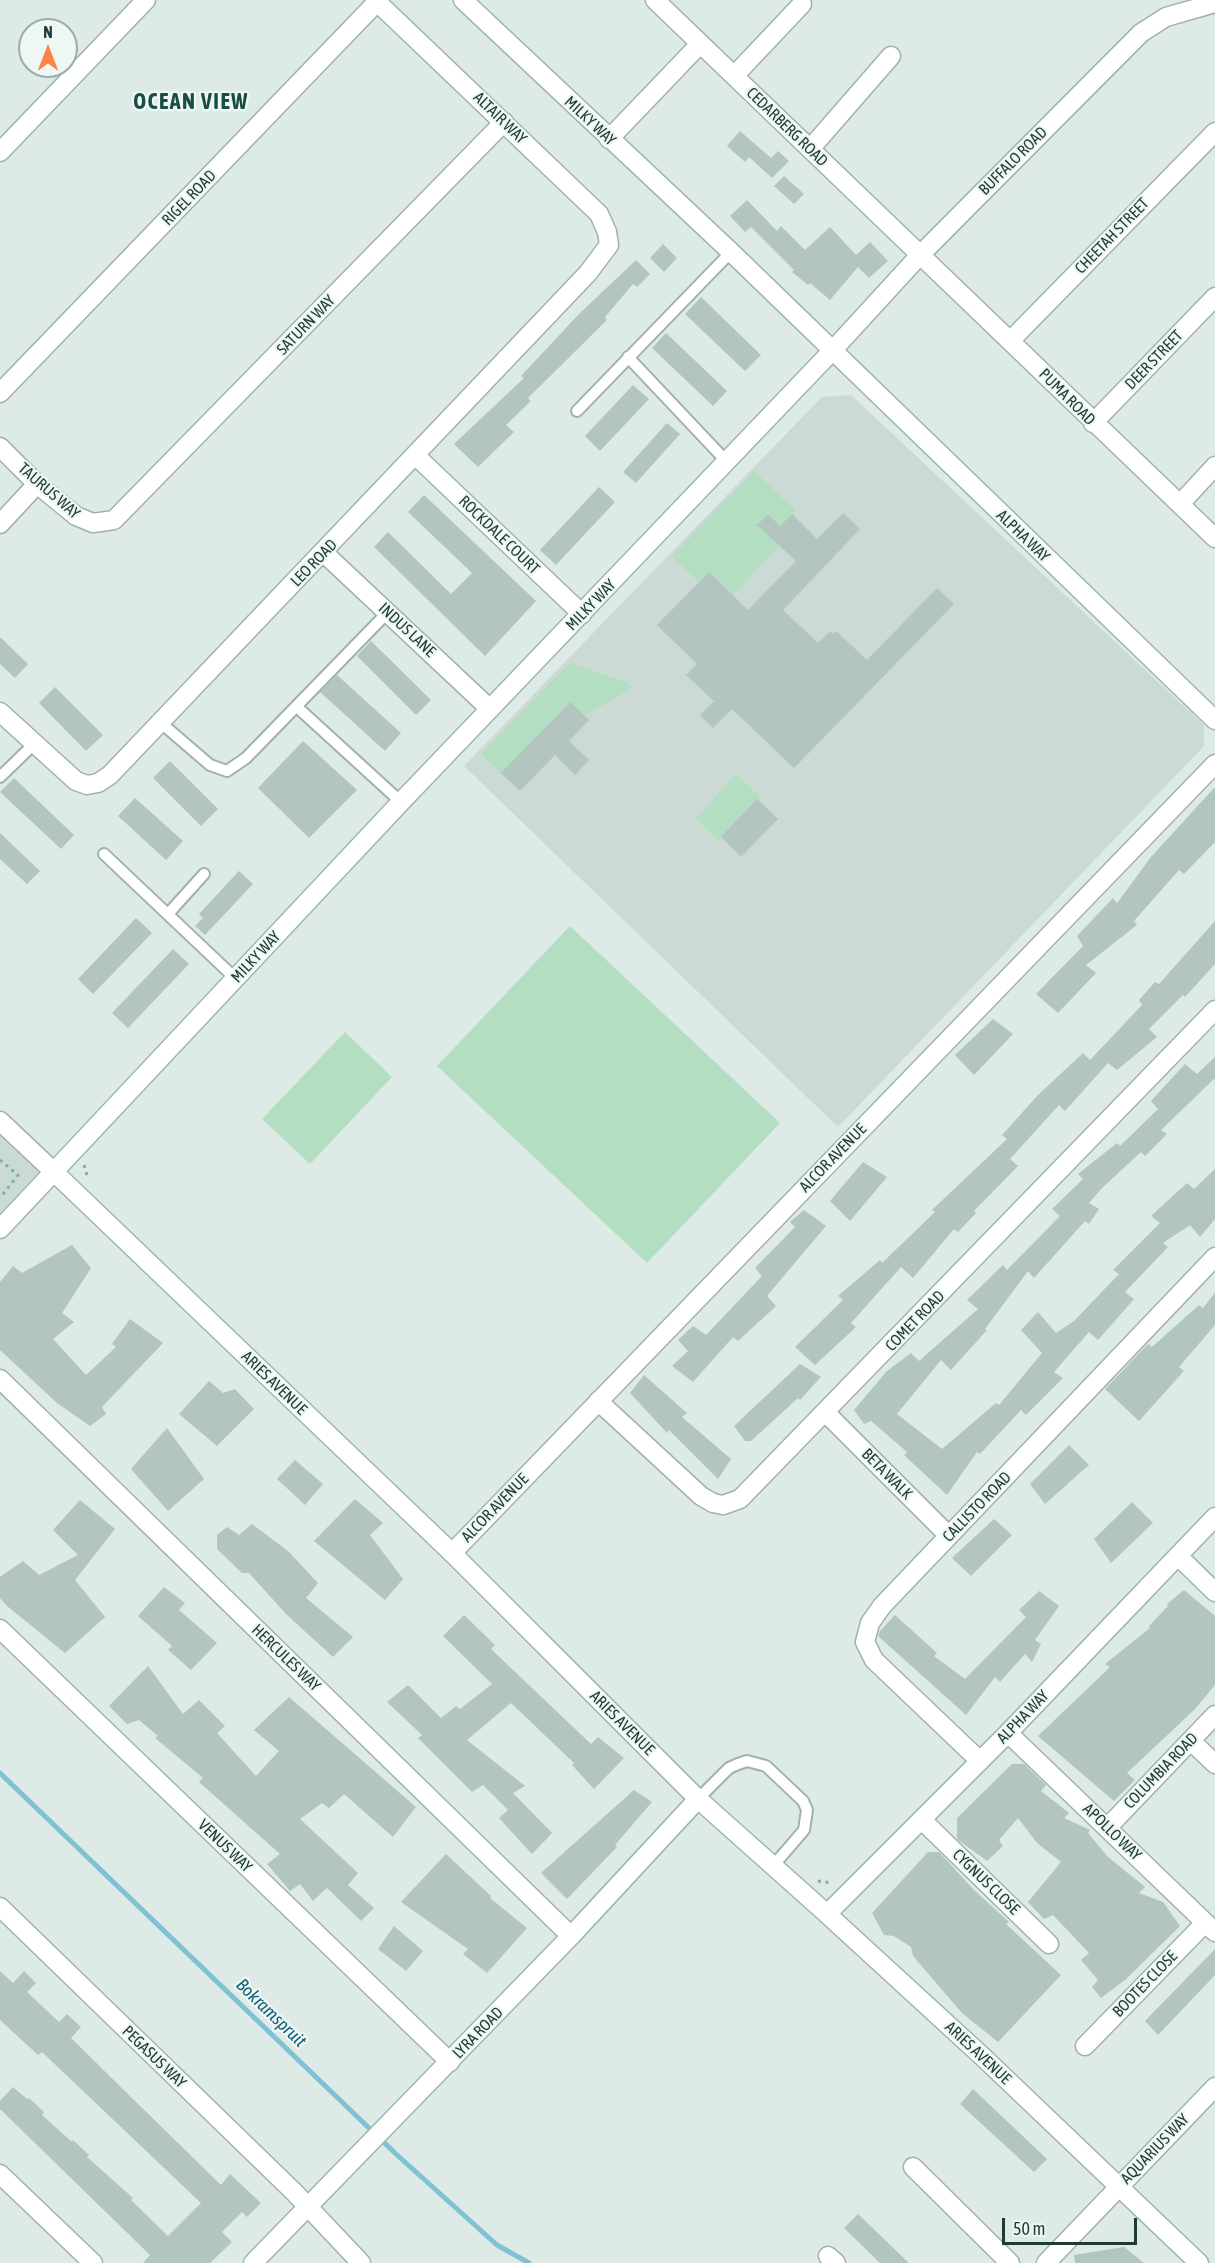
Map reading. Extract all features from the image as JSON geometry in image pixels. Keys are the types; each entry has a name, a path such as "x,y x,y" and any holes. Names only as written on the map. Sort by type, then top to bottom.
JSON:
{"street":[{"path":"0,152 146,0"},
{"name":"MILKY WAY","path":"0,1229 401,802 728,463 832,351 731,252 463,0"},
{"name":"CEDARBERG ROAD","path":"655,0 920,255"},
{"name":"ALTAIR WAY","path":"376,1 599,214 607,232 609,245"},
{"name":"RIGEL ROAD","path":"0,393 376,1"},
{"name":"BUFFALO ROAD","path":"832,351 920,255 1141,33 1166,17 1215,3"},
{"path":"734,76 802,4"},
{"path":"609,139 700,44"},
{"path":"810,149 891,56"},
{"name":"SATURN WAY","path":"104,523 122,514 504,122"},
{"name":"CHEETAH STREET","path":"1011,341 1215,132"},
{"name":"LEO ROAD","path":"0,712 76,781 87,785 98,783 110,775 588,273 609,245"},
{"name":"PUMA ROAD","path":"920,255 1215,538"},
{"name":"DEER STREET","path":"1093,423 1215,297"},
{"name":"ALPHA WAY","path":"832,351 1215,720"},
{"name":"TAURUS WAY","path":"0,447 38,484 84,521 104,523"},
{"name":"ROCKDALE COURT","path":"415,455 582,614"},
{"path":"1180,504 1215,466"},
{"path":"0,524 38,484"},
{"name":"INDUS LANE","path":"324,552 490,709"},
{"name":"ALCOR AVENUE","path":"452,1553 1215,764"},
{"name":"COMET ROAD","path":"598,1401 685,1485 713,1503 723,1505 740,1499 1215,1010"},
{"name":"ARIES AVENUE","path":"0,1121 452,1553 698,1799 827,1914 1199,2263"},
{"name":"CALLISTO ROAD","path":"980,1761 874,1660 865,1642 866,1632 875,1615 1215,1257"},
{"name":"HERCULES WAY","path":"0,1379 571,1936"},
{"name":"BETA WALK","path":"826,1413 949,1536"},
{"name":"ALPHA WAY","path":"827,1914 1008,1733 1215,1517"},
{"path":"1178,1556 1215,1592"},
{"name":"VENUS WAY","path":"0,1629 450,2062"},
{"name":"COLUMBIA ROAD","path":"1107,1828 1215,1715"},
{"name":"APOLLO WAY","path":"1008,1733 1210,1928"},
{"path":"1191,1740 1215,1764"},
{"name":"LYRA ROAD","path":"254,2263 571,1936 698,1799"},
{"name":"CYGNUS CLOSE","path":"922,1820 1049,1944"},
{"name":"PEGASUS WAY","path":"0,1907 308,2207 361,2263"},
{"name":"BOOTES CLOSE","path":"1085,2046 1210,1928"},
{"name":"AQUARIUS WAY","path":"1046,2263 1215,2087"},
{"path":"913,2167 1011,2263"},
{"path":"0,2174 93,2263"}],"lane":[{"path":"577,411 731,252"},
{"path":"628,357 728,463"},
{"path":"160,722 210,765 227,771 246,758 388,612"},
{"path":"297,707 401,802"},
{"path":"0,777 33,744"},
{"path":"104,854 236,979"},
{"path":"168,914 204,874"},
{"path":"698,1799 729,1768 747,1761 766,1766 803,1801 807,1810 804,1830 773,1866"}],"path":[{"path":"0,1160 18,1175 0,1198"}],"shaded area":[{"path":"851,395 1204,725 1204,746 838,1127 464,766 822,397"},
{"path":"0,1121 54,1172 0,1229"}],"green space":[{"path":"754,471 795,510 780,526 768,514 757,524 779,546 733,595 709,572 699,582 672,556"},
{"path":"570,663 629,683 632,688 584,716 569,702 501,773 481,754"},
{"path":"736,774 760,797 718,840 696,818"},
{"path":"570,926 780,1123 647,1263 437,1066"},
{"path":"345,1032 392,1077 310,1164 262,1119"}],"building":[{"path":"740,131 771,158 778,151 789,161 772,178 749,157 745,162 727,146"},
{"path":"784,176 804,194 794,204 774,186"},
{"path":"747,200 777,231 781,226 805,250 830,227 856,255 870,242 888,261 869,278 858,267 830,300 810,283 808,285 792,272 794,270 751,227 745,232 730,216"},
{"path":"663,244 677,258 664,272 650,258"},
{"path":"636,260 650,274 637,287 633,284 605,317 607,320 528,398 531,401 506,425 514,432 478,467 454,444 524,378 521,376 578,315"},
{"path":"701,297 761,355 745,371 685,314"},
{"path":"666,333 727,391 713,406 652,348"},
{"path":"633,385 649,399 600,451 585,436"},
{"path":"667,423 680,434 636,483 623,472"},
{"path":"599,487 615,502 556,565 540,550"},
{"path":"424,495 536,601 485,656 374,547 388,532 451,594 472,573 408,512"},
{"path":"843,513 860,529 783,610 818,643 830,631 833,634 836,631 867,660 937,588 954,604 794,768 732,709 713,728 700,715 714,701 686,675 697,664 657,625 709,572 748,610 796,561 757,525 768,514 780,526 792,514 817,539"},
{"path":"0,637 28,664 15,678 0,664"},
{"path":"371,641 431,700 416,715 357,656"},
{"path":"337,675 401,733 385,751 320,692"},
{"path":"55,687 103,735 86,751 39,703"},
{"path":"570,702 589,720 569,741 589,760 575,775 555,755 520,791 501,773"},
{"path":"303,741 357,790 309,838 258,788"},
{"path":"170,761 218,809 201,826 153,778"},
{"path":"14,778 74,835 61,849 0,792"},
{"path":"1215,787 1215,842 1184,874 1179,870 1134,921 1137,925 1086,965 1096,973 1058,1013 1036,994 1083,946 1077,936 1113,898 1117,903 1151,857"},
{"path":"135,798 183,841 166,860 118,816"},
{"path":"757,799 778,819 741,857 721,837"},
{"path":"0,833 40,871 27,884 0,859"},
{"path":"239,871 253,884 205,935 195,926 203,918 199,914"},
{"path":"136,918 152,933 93,994 78,979"},
{"path":"1215,921 1215,964 1185,997 1183,995 1149,1029 1157,1037 1117,1070 1108,1063 1065,1111 1059,1105 1010,1159 1018,1166 974,1211 976,1213 958,1232 954,1229 913,1278 901,1267 851,1323 856,1327 815,1365 795,1347 843,1300 838,1296 880,1260 882,1263 935,1212 932,1210 1007,1139 1002,1135 1038,1095 1083,1053 1090,1060 1142,1005 1139,1000 1155,982 1159,984"},
{"path":"173,949 189,964 128,1028 112,1013"},
{"path":"993,1019 1013,1034 974,1075 955,1055"},
{"path":"1215,1057 1215,1078 1161,1130 1167,1134 1145,1156 1141,1152 1089,1203 1099,1209 1089,1224 1085,1221 1034,1278 1028,1271 985,1329 987,1330 951,1370 941,1360 897,1414 942,1449 996,1403 999,1405 1042,1353 1021,1330 1038,1312 1056,1333 1074,1321 1119,1274 1113,1270 1160,1223 1151,1216 1187,1183 1194,1189 1215,1169 1215,1219 1200,1237 1190,1225 1163,1243 1168,1247 1125,1292 1134,1299 1098,1340 1089,1332 1054,1372 1063,1378 1026,1415 1021,1410 980,1454 977,1452 947,1495 904,1455 907,1452 871,1421 864,1424 854,1410 887,1371 911,1353 919,1361 978,1309 967,1300 1003,1265 1007,1270 1060,1216 1052,1209 1083,1179 1078,1174 1117,1143 1120,1146 1158,1109 1151,1101 1185,1064 1197,1074"},
{"path":"863,1162 887,1177 850,1221 830,1201"},
{"path":"804,1210 826,1226 767,1296 776,1306 738,1341 733,1337 693,1382 672,1366 688,1351 678,1340 693,1326 706,1335 762,1276 755,1268 795,1227 790,1222"},
{"path":"72,1245 91,1268 62,1313 74,1322 53,1339 86,1375 116,1347 112,1344 130,1319 163,1343 102,1407 106,1414 90,1426 57,1403 0,1350 0,1282 13,1266 22,1273"},
{"path":"1215,1293 1215,1325 1179,1367 1184,1371 1139,1421 1105,1389 1148,1344 1152,1347 1199,1305 1203,1308"},
{"path":"800,1364 821,1377 800,1400 798,1398 751,1441 745,1441 734,1426"},
{"path":"644,1375 687,1413 682,1417 731,1459 718,1479 669,1430 667,1433 630,1393"},
{"path":"209,1381 223,1393 235,1389 254,1409 217,1446 179,1414"},
{"path":"167,1428 204,1479 168,1511 131,1469"},
{"path":"1069,1445 1089,1465 1045,1504 1030,1484"},
{"path":"295,1460 323,1484 305,1505 277,1479"},
{"path":"355,1499 383,1523 370,1535 403,1579 385,1600 314,1541"},
{"path":"80,1500 115,1529 75,1580 105,1617 65,1653 0,1598 0,1577 23,1561 39,1575 78,1555 53,1530"},
{"path":"1132,1502 1153,1523 1111,1563 1094,1539"},
{"path":"994,1519 1012,1535 971,1576 952,1558"},
{"path":"252,1524 288,1551 318,1583 306,1598 353,1637 333,1657 286,1614 249,1573 242,1573 217,1549 217,1535 227,1527 239,1535"},
{"path":"164,1587 185,1603 179,1610 217,1643 191,1670 168,1650 172,1646 138,1616"},
{"path":"1184,1590 1215,1616 1215,1685 1195,1709 1127,1773 1135,1780 1114,1801 1038,1736 1110,1667 1105,1664 1150,1628 1149,1626 1168,1606 1167,1604"},
{"path":"1039,1591 1059,1606 1035,1640 1041,1644 1032,1662 1025,1654 1000,1682 995,1677 966,1715 878,1636 895,1615 937,1653 934,1656 965,1679 1026,1617 1019,1610"},
{"path":"464,1615 495,1645 491,1649 591,1744 598,1737 624,1758 594,1789 572,1765 574,1763 511,1703 467,1740 525,1786 513,1793 552,1833 532,1854 499,1818 508,1810 483,1785 472,1792 418,1738 422,1735 387,1702 408,1685 441,1718 456,1706 460,1709 492,1684 443,1636"},
{"path":"148,1666 183,1714 199,1700 225,1726 217,1733 256,1776 279,1751 254,1730 289,1697 416,1807 393,1837 344,1794 329,1808 322,1803 300,1819 358,1873 348,1885 374,1908 361,1921 327,1888 313,1901 300,1884 290,1891 267,1864 280,1854 199,1782 203,1778 155,1738 158,1736 139,1720 127,1724 109,1706"},
{"path":"1012,1764 1024,1764 1046,1785 1041,1791 1069,1813 1064,1818 1090,1830 1088,1833 1108,1857 1145,1887 1139,1893 1163,1902 1180,1926 1125,1980 1101,1998 1092,1987 1098,1980 1081,1960 1089,1953 1053,1915 1044,1919 1028,1902 1061,1862 1037,1843 1018,1818 999,1840 1003,1846 987,1861 957,1839 957,1818"},
{"path":"634,1790 652,1802 615,1845 617,1847 567,1899 541,1873"},
{"path":"928,1852 939,1852 974,1890 1009,1922 1006,1924 1061,1975 998,2042 962,2013 913,1956 911,1947 894,1936 884,1935 872,1913"},
{"path":"446,1854 491,1896 490,1898 527,1928 487,1973 463,1954 468,1949 401,1902"},
{"path":"394,1926 423,1951 406,1971 378,1949"},
{"path":"1215,1949 1215,1975 1158,2035 1145,2021"},
{"path":"0,1971 13,1983 24,1971 36,1983 27,1992 59,2022 67,2014 81,2027 71,2038 135,2101 221,2185 230,2174 261,2203 247,2217 242,2212 222,2232 232,2242 210,2263 143,2263 150,2255 0,2109 0,2101 13,2087 27,2099 29,2098 44,2112 42,2115 89,2155 87,2157 133,2198 131,2200 168,2236 201,2203 42,2052 38,2055 0,2020"},
{"path":"973,2089 1047,2159 1034,2172 960,2104"},
{"path":"858,2214 909,2263 880,2263 844,2228"},
{"path":"1124,2247 1144,2263 1075,2263 1074,2255"}],"waterway":[{"name":"Bokramspruit","path":"0,1773 396,2154 497,2245 529,2263"}],"district":[{"name":"OCEAN VIEW","path":"191,102"}]}
